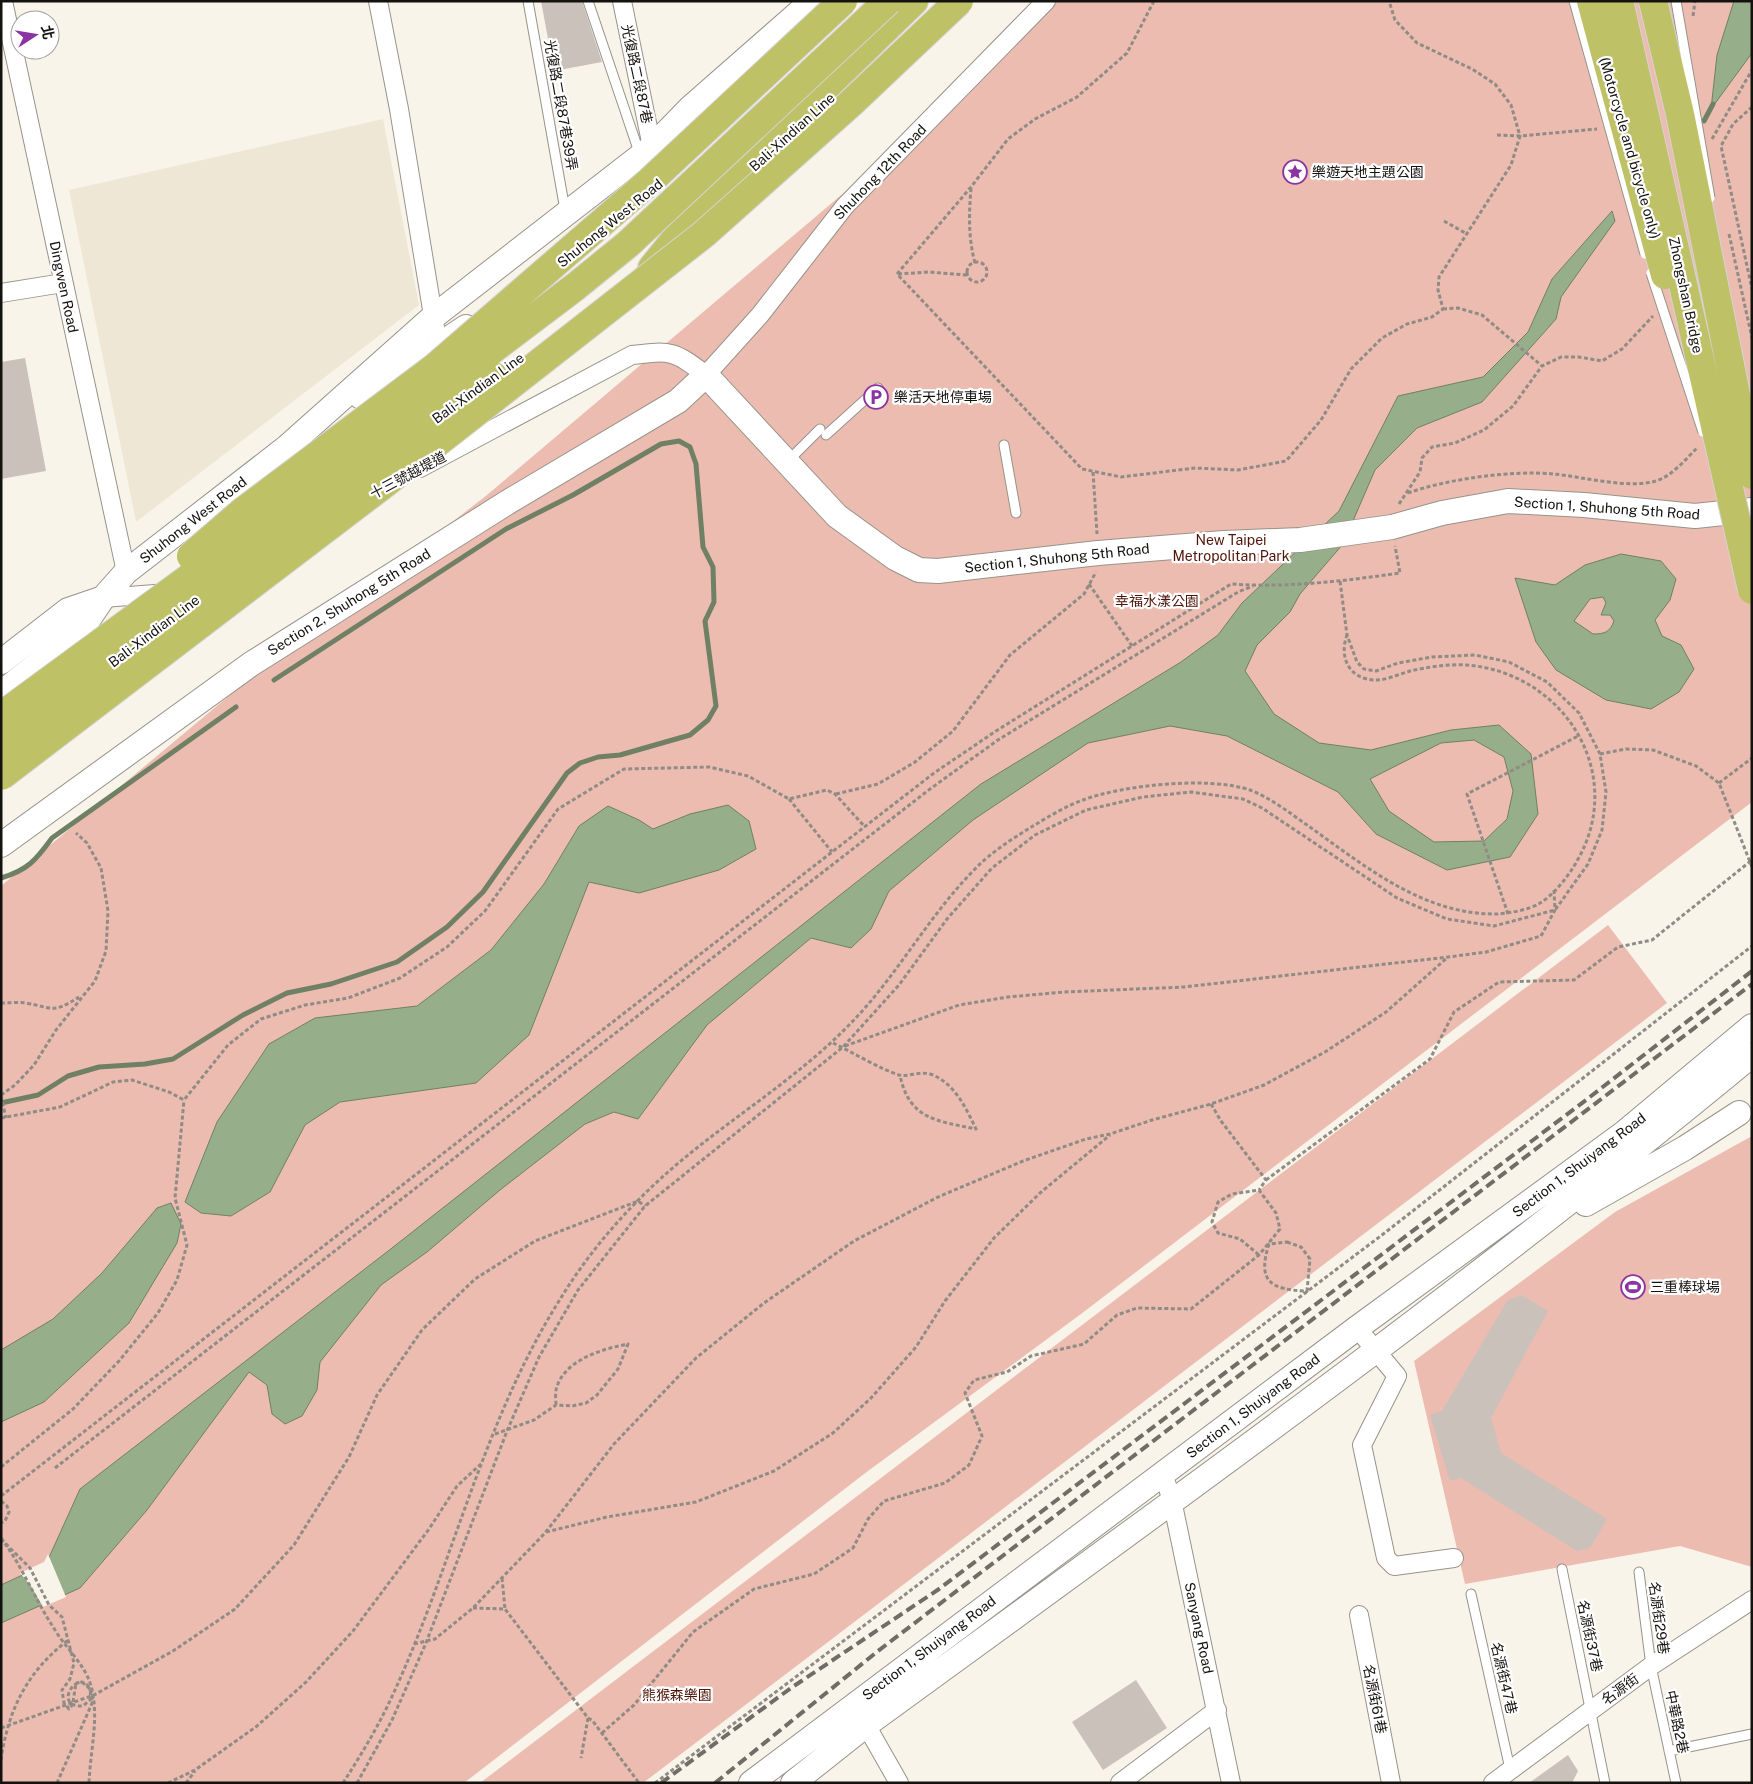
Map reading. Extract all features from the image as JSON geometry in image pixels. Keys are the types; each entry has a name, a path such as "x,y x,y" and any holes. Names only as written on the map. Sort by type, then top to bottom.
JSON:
{"highway":[{"path":"30,694 242,512 434,368 650,181 843,1"},
{"name":"Bali-Xindian Line","path":"1,716 269,519 576,287 649,225 888,1"},
{"path":"641,283 672,242 737,173 914,1"},
{"name":"Bali-Xindian Line","path":"1,746 542,340 722,195 821,106 932,1"},
{"path":"1,776 379,488 704,234 850,104 959,1"},
{"path":"1591,1 1710,447"},
{"name":"Zhongshan Bridge","path":"1619,1 1710,447 1745,519 1752,590"},
{"name":"Zhongshan Bridge","path":"1653,1 1680,114 1752,475"},
{"path":"1664,1 1680,114"}],"street":[{"name":"Dingwen Road","path":"3,1 126,572"},
{"path":"378,1 399,110 438,346"},
{"name":"光復路二段87巷","path":"622,1 646,151"},
{"name":"Shuhong West Road","path":"1,692 82,629 103,598 126,572 287,447 433,317 646,151 690,108 812,1"},
{"name":"Shuhong West Road","path":"287,447 576,253 703,146 859,1"},
{"name":"Shuhong 12th Road","path":"706,375 760,315 845,206 1046,1"},
{"path":"1,293 63,283"},
{"name":"十三號越堤道","path":"103,598 195,590 632,355 661,352 681,356 706,375"},
{"name":"Section 1, Shuhong 5th Road","path":"706,375 786,463 838,516 894,558 919,570 938,571 1098,553 1194,545 1300,540 1392,527 1442,513 1508,501 1584,505 1745,519"},
{"name":"Section 2, Shuhong 5th Road","path":"1,845 251,664 500,507 678,401 706,375"},
{"name":"Shuhong West Road","path":"1,662 68,610 103,598"},
{"name":"Section 1, Shuiyang Road","path":"793,1783 866,1725 1374,1350 1427,1313 1510,1248 1634,1138 1752,1026"},
{"name":"Section 1, Shuiyang Road","path":"751,1783 1357,1328 1752,1055"},
{"path":"1634,1138 1700,1131 1745,1110"},
{"path":"1510,1248 1677,1152 1745,1110"},
{"path":"1357,1328 1397,1376 1362,1445 1386,1558 1394,1566 1454,1558"},
{"name":"Sanyang Road","path":"1163,1474 1172,1500 1231,1783"},
{"name":"名源街","path":"1493,1783 1651,1666 1752,1600"},
{"name":"名源街61巷","path":"1359,1615 1391,1783"},
{"path":"1120,1783 1217,1710"},
{"path":"866,1725 899,1783"}],"lane":[{"name":"光復路二段87巷39弄","path":"528,1 566,214"},
{"path":"588,1 646,151"},
{"name":"(Motorcycle and bicycle only)","path":"1574,1 1646,257 1710,447"},
{"path":"1676,1 1713,212"},
{"path":"786,463 878,388"},
{"path":"1004,445 1016,513"},
{"name":"名源街37巷","path":"1562,1569 1605,1783"},
{"name":"名源街29巷","path":"1639,1572 1651,1666"},
{"name":"名源街47巷","path":"1471,1594 1510,1769"},
{"name":"中華路2巷","path":"1651,1666 1676,1783"},
{"path":"1669,1751 1752,1734"}],"path":[{"path":"897,274 971,187 1008,139 1034,119 1077,97 1127,53 1154,1"},
{"path":"1388,1 1395,20 1418,43 1472,69 1495,84 1511,105 1520,136 1511,165 1439,277 1438,290 1443,309"},
{"path":"1709,145 1752,70"},
{"path":"1752,107 1733,124 1722,146 1752,289"},
{"path":"1497,135 1520,136 1603,128"},
{"path":"971,187 969,234 975,262"},
{"path":"1444,221 1467,234"},
{"path":"1727,226 1752,338"},
{"path":"897,274 930,272 967,275 974,282 984,280 987,270 985,265 975,262 970,265 967,275"},
{"path":"897,274 1082,470 1121,477 1195,468 1238,470 1286,461 1321,420 1351,369 1382,338 1406,324 1432,317 1443,309 1458,308 1482,315 1542,366"},
{"path":"1655,315 1622,349 1602,361 1579,357 1561,357 1542,366 1513,406 1484,430 1454,442 1432,447 1422,458 1420,472 1408,493 1442,483 1528,473 1634,484 1657,481 1710,447"},
{"path":"1093,472 1097,537"},
{"path":"1,1496 934,773 996,731 1231,584 1254,586 1340,581 1400,573 1394,541"},
{"path":"836,794 878,784 915,762 953,731 1010,655 1084,594 1098,567"},
{"path":"843,1047 959,1005 1008,997 1184,986 1448,957 1486,952 1541,936 1555,910 1588,864 1602,830 1606,792 1600,754 1579,713 1547,682 1509,662 1475,654 1441,656 1398,663 1376,671 1364,669 1357,662 1348,635 1340,581"},
{"path":"1089,584 1132,646"},
{"path":"55,1468 930,789 998,740 1238,592 1254,586"},
{"path":"343,1783 388,1706 414,1644 494,1434 532,1346 559,1300 593,1251 638,1201 670,1170 833,1043 867,1007 939,911 981,863 1030,828 1083,800 1141,786 1198,782 1249,790 1292,814 1405,891 1446,908 1479,914 1508,914 1540,904 1576,864 1589,835 1594,808 1592,767 1580,735 1559,708 1536,687 1500,671 1462,665 1414,670 1375,681 1358,677 1346,665 1343,645 1348,635"},
{"path":"1508,914 1467,794 1506,776 1580,735"},
{"path":"1600,754 1626,749 1653,750 1696,766 1719,783 1752,867"},
{"path":"1719,783 1752,758"},
{"path":"1,1467 73,1409 119,1361 158,1313 177,1280 187,1245 176,1198 184,1100 228,1045 261,1019 305,1005 348,998 400,978 447,947 486,911 558,809 624,769 710,767 748,776 788,799 832,852"},
{"path":"788,799 827,790 836,794 865,827"},
{"path":"357,1783 392,1720 426,1643 507,1431 538,1357 578,1290 645,1206 843,1047 899,985 947,919 992,868 1035,835 1086,810 1143,797 1191,792 1243,799 1262,808 1397,898 1447,920 1494,926 1555,910"},
{"path":"6,1118 1,1095 15,1085 34,1065 56,1030 95,981 106,950 108,911 101,868 87,843 76,833"},
{"path":"1259,1255 1240,1239 1218,1233 1212,1222 1218,1202 1232,1194 1259,1190 1266,1180 1430,1059 1454,1012 1499,982 1574,980 1618,947 1652,940 1750,861"},
{"path":"1554,889 1555,910"},
{"path":"655,1783 1495,1149 1752,946"},
{"path":"414,1644 426,1643 435,1639 473,1608 545,1533 614,1444 696,1358 764,1303 854,1241 938,1197 1023,1161 1086,1139 1110,1134 1152,1120 1212,1104 1264,1085 1325,1052 1386,1012 1448,957"},
{"path":"1,1003 25,1003 47,1010 64,1006 82,995"},
{"path":"833,1043 900,1075 922,1073 942,1080 961,1098 976,1128 938,1121 922,1114 912,1105 904,1092 900,1075"},
{"path":"1,1118 60,1107 113,1082 132,1080 169,1092 184,1100"},
{"path":"1212,1104 1221,1121 1266,1180"},
{"path":"545,1533 607,1517 696,1502 774,1471 833,1433 871,1398 916,1347 945,1301 994,1238 1040,1193 1110,1134"},
{"path":"602,1733 634,1705 693,1632 754,1589 814,1574 853,1548 868,1519 884,1501 945,1483 969,1465 982,1436 966,1394 974,1380 1007,1372 1031,1356 1084,1344 1117,1315 1137,1308 1191,1309 1259,1255 1280,1229 1276,1213 1259,1190"},
{"path":"638,1201 645,1206"},
{"path":"1,1728 94,1695 173,1652 235,1609 294,1545 349,1458 377,1395 422,1330 475,1279 535,1241 638,1201"},
{"path":"1269,1244 1287,1242 1301,1247 1310,1259 1307,1291"},
{"path":"1269,1244 1264,1259 1264,1274 1273,1286 1287,1291 1307,1291"},
{"path":"494,1434 534,1420 556,1406 579,1405 597,1395 618,1369 628,1344 611,1347 578,1361 565,1372 556,1390 556,1406"},
{"path":"168,1783 195,1770 257,1726 320,1667 353,1631 430,1529 457,1486 484,1462"},
{"path":"1,1501 7,1506 9,1512 5,1521 1,1523"},
{"path":"1,1539 16,1558 55,1632 85,1668 94,1695 89,1783"},
{"path":"1,1539 30,1568 50,1605 62,1617 74,1663 70,1678 62,1690 62,1697 69,1709 73,1703 76,1683 86,1685 92,1694 88,1704 78,1706 73,1703 69,1700 69,1690 77,1683 87,1685 90,1689 93,1701 57,1783"},
{"path":"502,1578 505,1609 639,1783"},
{"path":"473,1608 505,1609"},
{"path":"1,1760 6,1730 22,1692 54,1651 68,1641"},
{"path":"582,1758 588,1718"},
{"path":"186,1783 195,1770"}],"shaded area":[{"path":"1734,1 1752,1 1752,53 1711,109 1717,55"},
{"path":"383,119 419,305 136,522 69,190"},
{"path":"1612,211 1615,221 1561,297 1556,319 1482,402 1417,428 1375,470 1343,544 1300,594 1290,612 1257,645 1245,671 1274,714 1319,743 1371,750 1451,730 1499,725 1531,754 1538,814 1510,857 1447,870 1376,834 1338,792 1227,736 1170,726 1088,743 973,820 889,891 871,929 851,948 811,938 707,1025 638,1119 614,1112 585,1124 500,1190 427,1252 381,1285 320,1362 317,1390 302,1416 285,1424 272,1414 267,1385 249,1372 147,1510 80,1588 1,1623 1,1585 46,1564 80,1489 392,1248 981,784 1181,662 1218,635 1242,603 1339,511 1398,396 1483,377 1528,332 1552,279","holes":["1474,740 1504,757 1513,791 1507,819 1484,841 1434,842 1389,811 1370,779 1441,743"]},
{"path":"1621,554 1661,561 1676,579 1670,600 1655,620 1662,636 1681,645 1694,669 1679,692 1651,709 1606,700 1556,670 1536,642 1515,578 1555,585 1585,565","holes":["1603,597 1606,603 1601,615 1610,615 1614,621 1611,628 1606,632 1593,634 1574,621 1590,599"]},
{"path":"728,805 749,821 756,849 719,870 639,893 589,882 529,1035 476,1083 340,1102 305,1125 270,1192 231,1216 201,1213 185,1202 217,1122 269,1044 315,1018 417,1006 491,950 544,884 579,826 608,806 639,820 653,829 690,814"},
{"path":"171,1203 181,1224 177,1243 129,1323 44,1402 1,1422 1,1350 53,1319 102,1273 157,1208"}],"green space":[{"name":"幸福水漾公園","path":"1047,1 1752,1 1752,802 1081,1314 864,1474 464,1783 1,1783 1,886 236,690 487,495 911,136"},
{"name":"熊猴森樂園","path":"1608,925 1667,1003 643,1783 480,1783"},
{"name":"三重棒球場","path":"1752,1136 1752,1567 1680,1546 1465,1584 1414,1361 1615,1212"}],"pier":[{"path":"48,1554 66,1597 43,1607 31,1586 20,1573 44,1562"}],"building":[{"path":"541,1 582,1 602,62 554,71"},
{"path":"25,358 46,471 1,479 1,362"},
{"path":"1521,1295 1548,1311 1491,1418 1501,1453 1607,1519 1590,1548 1577,1551 1461,1478 1450,1481 1430,1415 1442,1411 1507,1301"},
{"path":"1136,1680 1167,1728 1103,1770 1072,1722"},
{"path":"1568,1755 1578,1771 1572,1783 1529,1783"}],"waterway":[{"path":"1704,121 1713,104"},
{"path":"1,1103 38,1095 68,1076 99,1067 145,1064 173,1059 243,1015 287,993 331,984 397,962 447,927 483,892 567,773 580,763 598,757 620,755 690,735 708,720 716,706 705,621 714,602 713,567 703,547 696,464 690,447 679,441 661,444 573,495 506,529 274,680"},
{"path":"1,878 25,868 52,838 236,707"}],"railway":[{"path":"661,1783 791,1688 939,1589 1586,1100 1752,971"},
{"path":"715,1783 878,1651 1752,984"}],"place":[{"name":"樂遊天地主題公園","path":"1295,172"},
{"name":"樂活天地停車場","path":"876,397"},
{"name":"三重棒球場","path":"1633,1287"}],"park label":[{"name":"New Taipei Metropolitan Park","path":"1231,548"}]}
